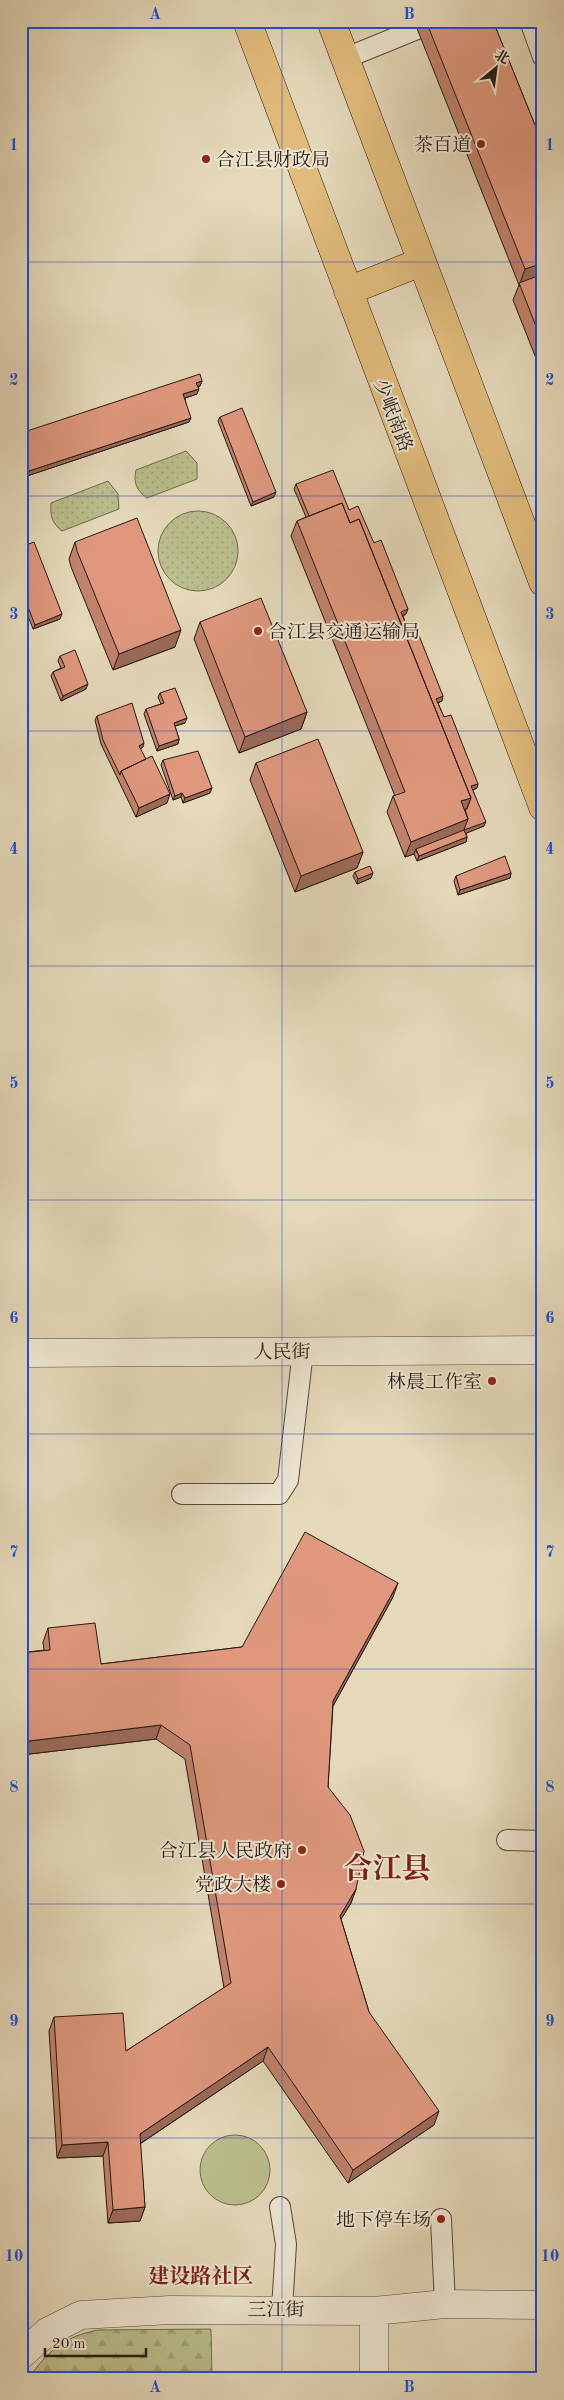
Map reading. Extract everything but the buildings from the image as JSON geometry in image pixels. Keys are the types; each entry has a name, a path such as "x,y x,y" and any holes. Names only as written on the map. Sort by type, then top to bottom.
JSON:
{"main road":[{"name":"少岷南路","path":"247,21 543,807"},
{"path":"331,21 543,582"},
{"path":"348,291 421,262"}],"street":[{"name":"人民街","path":"21,1353 543,1350"},
{"name":"三江街","path":"21,2355 47,2332 81,2315 170,2310 282,2309 374,2311 445,2304 543,2305"},
{"path":"374,2311 374,2379"}],"lane":[{"path":"530,21 543,57"},
{"path":"346,58 417,29"},
{"path":"182,1494 279,1494 288,1480 303,1351"},
{"path":"507,1840 543,1841"},
{"path":"280,2207 286,2244 282,2309"},
{"path":"441,2219 445,2304"}],"green space":[{"path":"186,451 197,463 197,479 147,498 137,486 136,470"},
{"path":"108,481 118,494 119,509 62,531 56,525 51,515 51,503"},
{"path":"198,511 213,514 226,523 235,536 238,551 235,566 226,579 213,588 198,591 183,588 170,579 161,566 158,551 161,536 170,523 183,514"},
{"path":"235,2135 248,2138 260,2145 267,2157 270,2170 267,2183 260,2195 248,2202 235,2205 222,2202 210,2195 203,2183 200,2170 203,2157 210,2145 222,2138"},
{"path":"211,2329 212,2379 28,2379 43,2360 58,2346 86,2333 98,2330"}],"place":[{"name":"茶百道","path":"481,144"},
{"name":"合江县财政局","path":"206,159"},
{"name":"合江县交通运输局","path":"258,631"},
{"name":"林晨工作室","path":"492,1381"},
{"name":"合江县人民政府","path":"302,1850"},
{"name":"党政大楼","path":"281,1884"},
{"name":"地下停车场","path":"441,2219"}],"district":[{"name":"合江县","path":"387,1868"},
{"name":"建设路社区","path":"201,2276"}]}
